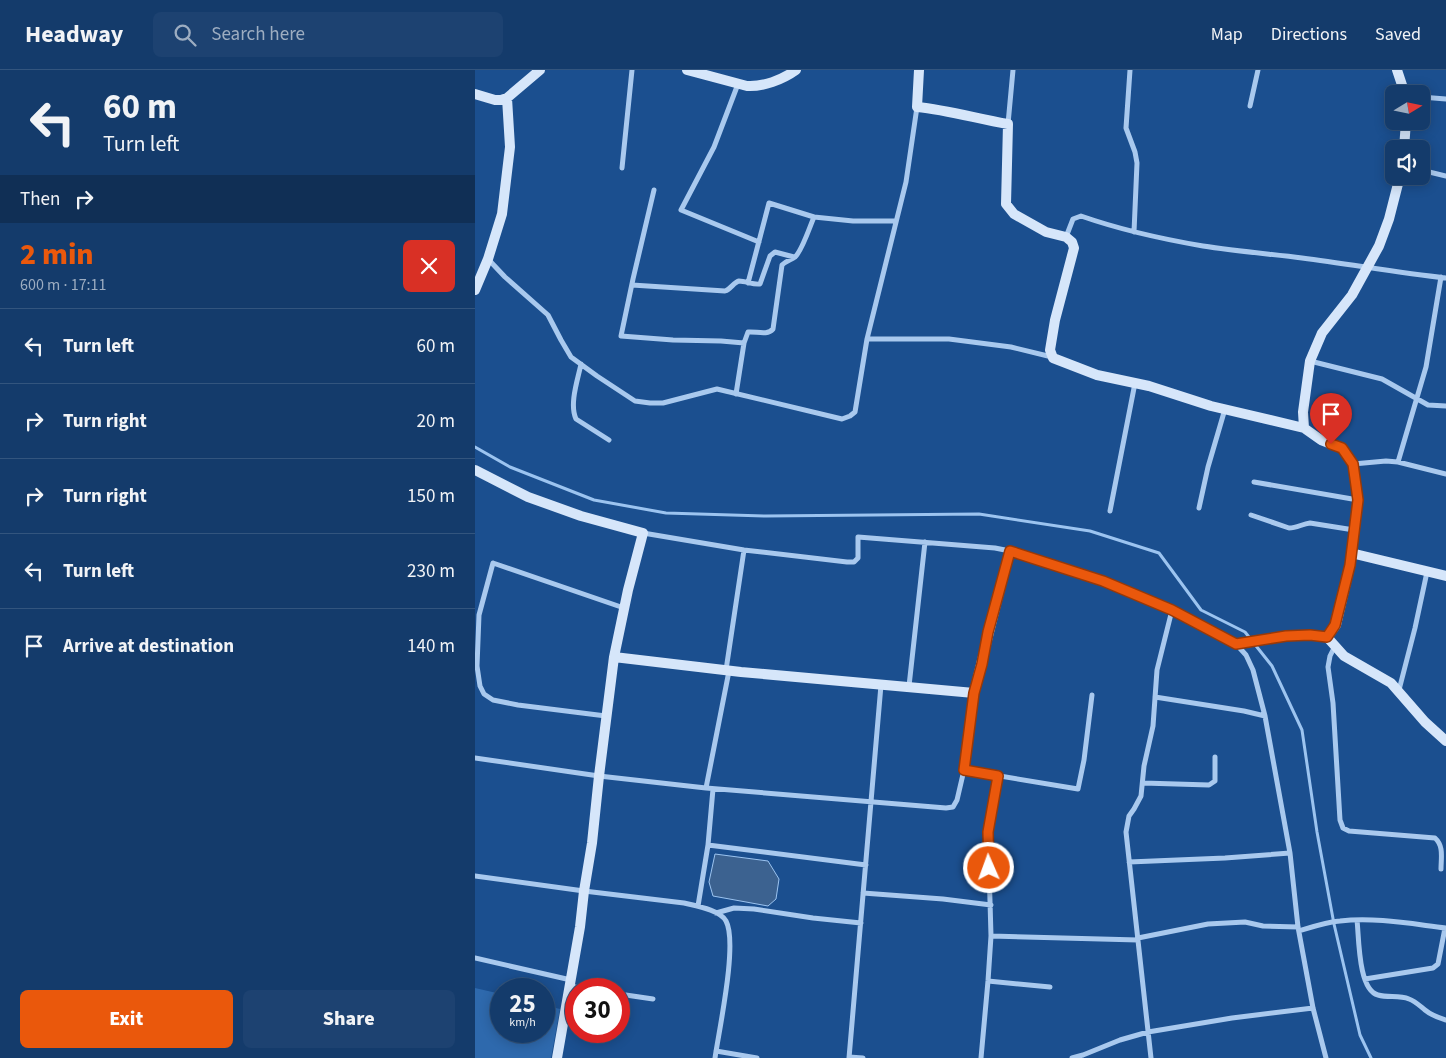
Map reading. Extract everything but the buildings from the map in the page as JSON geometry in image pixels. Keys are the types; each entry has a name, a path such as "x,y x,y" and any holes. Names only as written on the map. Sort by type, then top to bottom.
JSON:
{"street":[{"path":"475,94 495,100 507,98 540,70"},
{"path":"622,168 632,70"},
{"path":"687,70 737,84 756,87 796,70"},
{"path":"488,259 505,277 548,315 571,357 635,401 663,403 717,389 842,418 849,416 855,412 867,339 906,182 917,107 919,70"},
{"path":"1013,70 1008,124 1006,204 1014,214 1047,232 1067,236 1074,248 1054,327 1050,350 1053,358"},
{"path":"1130,70 1127,128 1137,164 1134,232"},
{"path":"1250,106 1258,70"},
{"path":"1397,70 1402,85"},
{"path":"737,84 714,147 681,210 759,242"},
{"path":"475,290 488,259 502,214 510,147 507,98"},
{"path":"1430,98 1446,99"},
{"path":"917,107 950,111 972,118 1008,124"},
{"path":"1430,172 1446,176"},
{"path":"1303,428 1303,412 1310,361 1323,333 1352,295 1379,246 1389,219 1398,185"},
{"path":"654,190 621,336 673,340 721,340 744,343"},
{"path":"748,283 769,203 814,217 853,221 896,221"},
{"path":"1067,236 1073,219 1081,216 1109,226 1204,246 1444,277 1426,367 1398,462"},
{"path":"736,394 744,343 748,332 766,333 773,329 782,265 795,257 802,246 814,217"},
{"path":"632,285 725,291 729,290 735,282 740,281 761,284 772,253 795,257"},
{"path":"867,339 949,339 1011,347 1053,358 1097,375 1149,386 1225,409 1303,428 1321,440 1342,448 1353,464 1358,500 1350,565 1335,625 1327,637"},
{"path":"1310,361 1382,379 1428,404 1446,406"},
{"path":"581,364 573,402 573,413 576,418 609,440"},
{"path":"1110,511 1135,383"},
{"path":"1199,508 1208,467 1225,409"},
{"path":"1353,464 1386,461 1398,462 1446,474"},
{"path":"475,470 528,498 581,516 643,532 744,550 854,562 858,558 858,537 995,548 1010,551 1103,581 1172,610 1236,644 1246,655 1253,670 1265,716 1290,853 1298,929 1324,1058"},
{"path":"1254,482 1358,500"},
{"path":"1251,515 1289,528 1310,523 1354,530"},
{"path":"572,978 592,842 615,657 624,608 643,532"},
{"path":"909,686 925,542"},
{"path":"698,906 707,845 709,788 744,550"},
{"path":"475,758 599,776 709,788 946,808 953,807 957,800 964,770 974,693 1010,551"},
{"path":"1351,553 1446,576"},
{"path":"607,716 518,705 493,700 485,694 480,686 476,666 479,616 493,563 624,608"},
{"path":"1398,692 1427,572"},
{"path":"1151,1058 1126,832 1129,816 1141,796 1143,766 1153,726 1157,670 1172,610"},
{"path":"1236,644 1286,636 1310,635 1327,637 1345,656 1391,683 1425,722 1446,741"},
{"path":"1335,646 1330,656 1328,667 1334,713 1343,828 1349,831 1435,838 1441,848 1441,870"},
{"path":"615,657 727,671 974,693"},
{"path":"863,1058 849,1057 881,684"},
{"path":"964,770 1078,790 1084,760 1092,695"},
{"path":"1155,697 1265,716"},
{"path":"1143,783 1209,785 1215,781 1215,757"},
{"path":"981,1058 989,981 991,936 988,832 998,776"},
{"path":"707,845 866,865"},
{"path":"1129,862 1290,853"},
{"path":"475,876 684,903 716,913 725,920 729,931 730,947 729,967 715,1058"},
{"path":"863,893 991,905"},
{"path":"716,913 733,908 754,909 861,923"},
{"path":"991,936 1138,939 1209,924 1245,922 1263,926 1298,929 1340,921 1365,919 1445,928 1438,964 1433,968 1365,979"},
{"path":"1357,920 1361,966 1369,990 1377,995 1409,999 1427,1012 1446,1020"},
{"path":"475,958 565,981"},
{"path":"989,981 1050,987"},
{"path":"630,995 653,998"},
{"path":"1072,1058 1148,1032 1232,1018 1313,1008"},
{"path":"557,1058 565,1015"},
{"path":"716,1051 757,1058"}],"shaded area":[{"path":"715,854 768,861 779,879 776,899 768,906 713,896 709,882"},
{"path":"475,988 490,991 490,1043 554,1043 551,1058 475,1058"},
{"path":"555,1008 560,1009 555,1036"}],"waterway":[{"path":"475,447 510,467 594,500 666,513 766,516 979,514 1090,531 1159,553 1201,610 1245,632 1272,666 1302,730 1317,832 1334,924 1360,1035 1371,1058"}],"route":[{"path":"989,868 988,832 998,776 964,770 974,693 1010,551 1103,581 1172,610 1236,644 1286,636 1310,635 1327,637 1335,625 1350,565 1358,500 1353,464 1342,448 1331,444"}]}
